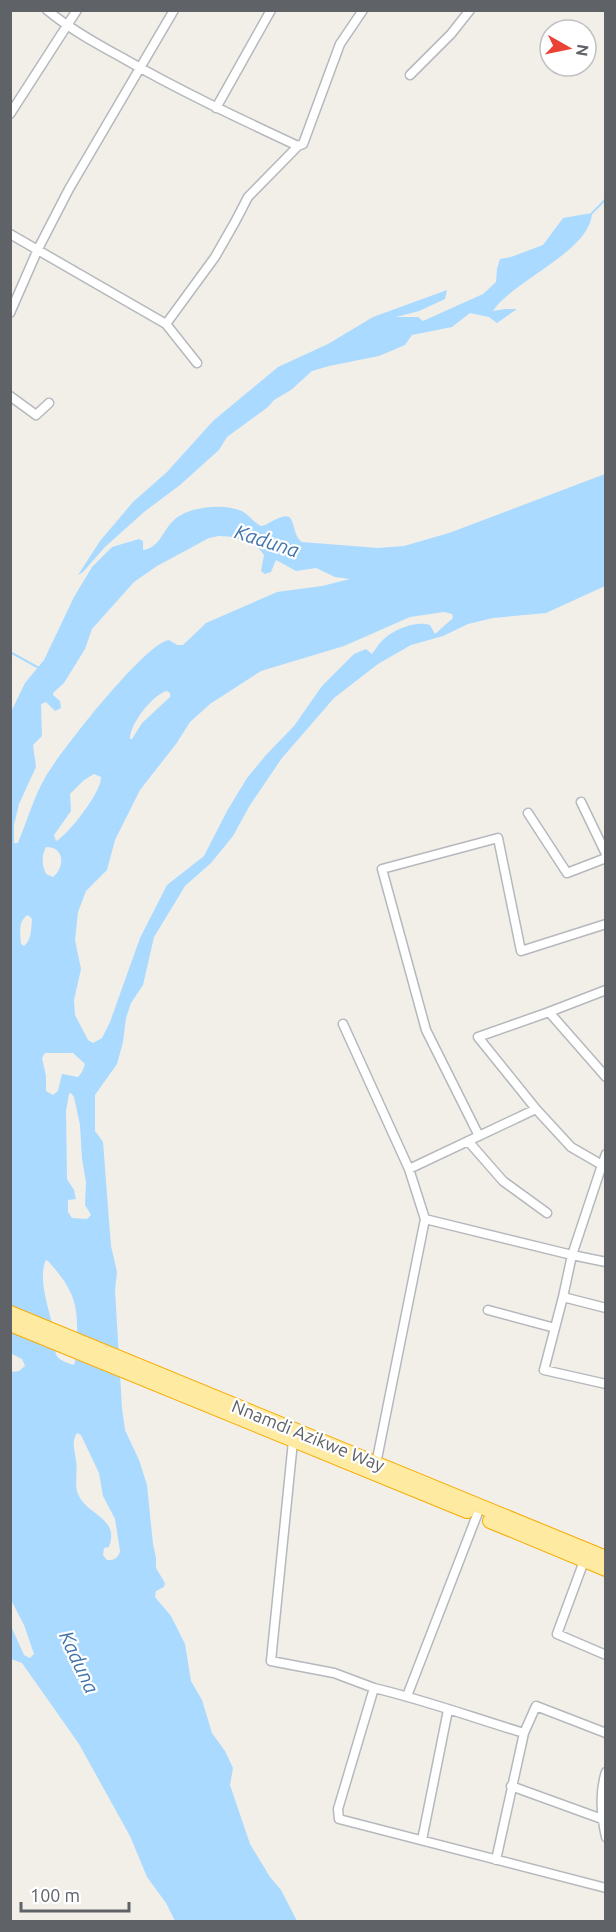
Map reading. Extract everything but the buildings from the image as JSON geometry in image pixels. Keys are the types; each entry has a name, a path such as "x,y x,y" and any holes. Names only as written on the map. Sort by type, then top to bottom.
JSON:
{"highway":[{"name":"Nnamdi Azikwe Way","path":"10,1313 293,1441 606,1569"},
{"name":"Nnamdi Azikwe Way","path":"10,1324 376,1464 606,1558"}],"street":[{"path":"47,10 66,26 139,68 216,108 298,146"},
{"path":"10,114 77,10"},
{"path":"10,313 38,249 69,189 174,10"},
{"path":"216,108 272,10"},
{"path":"166,324 215,257 248,197 298,146 303,144 340,44 363,10"},
{"path":"410,75 451,34 470,10"},
{"path":"11,236 38,249 166,324 197,363"},
{"path":"10,396 36,415 48,403"},
{"path":"528,813 567,873 606,856 581,802"},
{"path":"479,1136 426,1030 382,869 498,838 521,951 606,924"},
{"path":"602,1165 572,1147 536,1109 478,1037 606,990"},
{"path":"549,1012 606,1077"},
{"path":"343,1024 409,1169 425,1219 376,1464"},
{"path":"409,1169 536,1109"},
{"path":"468,1141 503,1181 547,1213"},
{"path":"606,1154 572,1255 544,1370 606,1384"},
{"path":"425,1219 606,1262"},
{"path":"563,1297 606,1308"},
{"path":"488,1310 555,1328"},
{"path":"293,1441 271,1661 334,1673 374,1688 524,1732"},
{"path":"407,1696 477,1515"},
{"path":"584,1561 556,1634 606,1655"},
{"path":"374,1688 338,1809 339,1819 606,1888"},
{"path":"496,1860 524,1732 536,1706 606,1733"},
{"path":"422,1840 448,1710"},
{"path":"606,1772 602,1784 602,1819 606,1837"},
{"path":"511,1786 602,1819"}],"water":[{"path":"592,213 588,227 565,253 503,299 493,311 517,309 497,323 489,317 470,313 452,327 412,335 405,345 379,356 312,371 291,390 274,400 227,437 219,450 180,485 144,512 78,575 100,541 133,502 167,472 213,421 278,367 328,344 373,317 447,290 445,299 419,311 396,317 418,317 423,321 483,294 496,282 500,259 543,245 563,218"},
{"name":"Kaduna","path":"605,474 605,586 546,613 493,618 468,624 443,636 411,645 378,664 334,698 282,758 250,805 233,836 211,863 185,886 154,937 143,985 131,1003 126,1018 117,1064 95,1095 95,1131 103,1142 111,1246 117,1272 115,1290 125,1430 139,1460 147,1485 156,1568 165,1583 164,1587 156,1591 155,1597 171,1616 185,1644 191,1681 202,1700 212,1733 225,1751 233,1768 230,1785 250,1844 270,1877 281,1890 297,1921 175,1921 166,1903 147,1877 130,1836 79,1744 22,1663 11,1659 11,1626 24,1655 30,1658 34,1654 24,1625 10,1598 11,1372 19,1371 25,1366 22,1359 10,1353 10,714 25,683 44,660 74,597 92,567 112,547 139,539 143,541 143,550 148,549 160,539 172,522 185,513 213,507 231,508 242,511 261,526 286,516 291,519 297,536 302,542 378,548 404,546 449,533","holes":["225,536 244,540 260,550 264,555 261,571 265,574 271,572 276,560 296,571 316,568 335,577 350,579 322,586 277,592 206,623 183,645 177,645 169,640 157,646 123,678 54,763 38,791 18,843 14,843 14,825 19,804 36,767 33,745 42,736 41,704 46,702 55,711 61,708 60,701 53,693 64,683 85,649 92,629 134,582 157,566 209,538","444,612 452,614 453,618 435,634 430,625 424,624 411,625 397,630 385,638 372,654 366,649 354,654 322,686 294,726 247,778 204,856 167,885 140,938 110,1022 102,1038 93,1043 88,1040 75,1015 74,1000 81,969 75,940 78,912 86,891 107,870 115,840 140,790 190,722 210,704 261,671 344,646 410,617","167,691 170,693 170,697 142,723 130,739 133,726 161,693","94,774 101,777 96,792 84,812 56,841 54,835 71,811 70,794","46,847 57,850 60,854 60,868 53,877 46,874 43,858","28,915 32,919 30,937 24,946 21,944 20,936 23,920","45,1053 73,1053 85,1064 78,1077 62,1074 58,1091 53,1095 46,1091 46,1076 42,1058","71,1093 74,1097 80,1125 86,1182 85,1205 91,1215 87,1219 72,1218 68,1212 68,1200 76,1199 74,1190 67,1179 66,1111","46,1260 67,1285 75,1306 77,1328 74,1365 64,1362 57,1356 44,1286","77,1433 81,1435 99,1473 103,1496 115,1519 120,1551 114,1559 107,1560 103,1555 104,1548 109,1547 110,1529 78,1494 74,1443"]}],"waterway":[{"path":"592,213 606,199"},
{"path":"10,652 39,668"}]}
